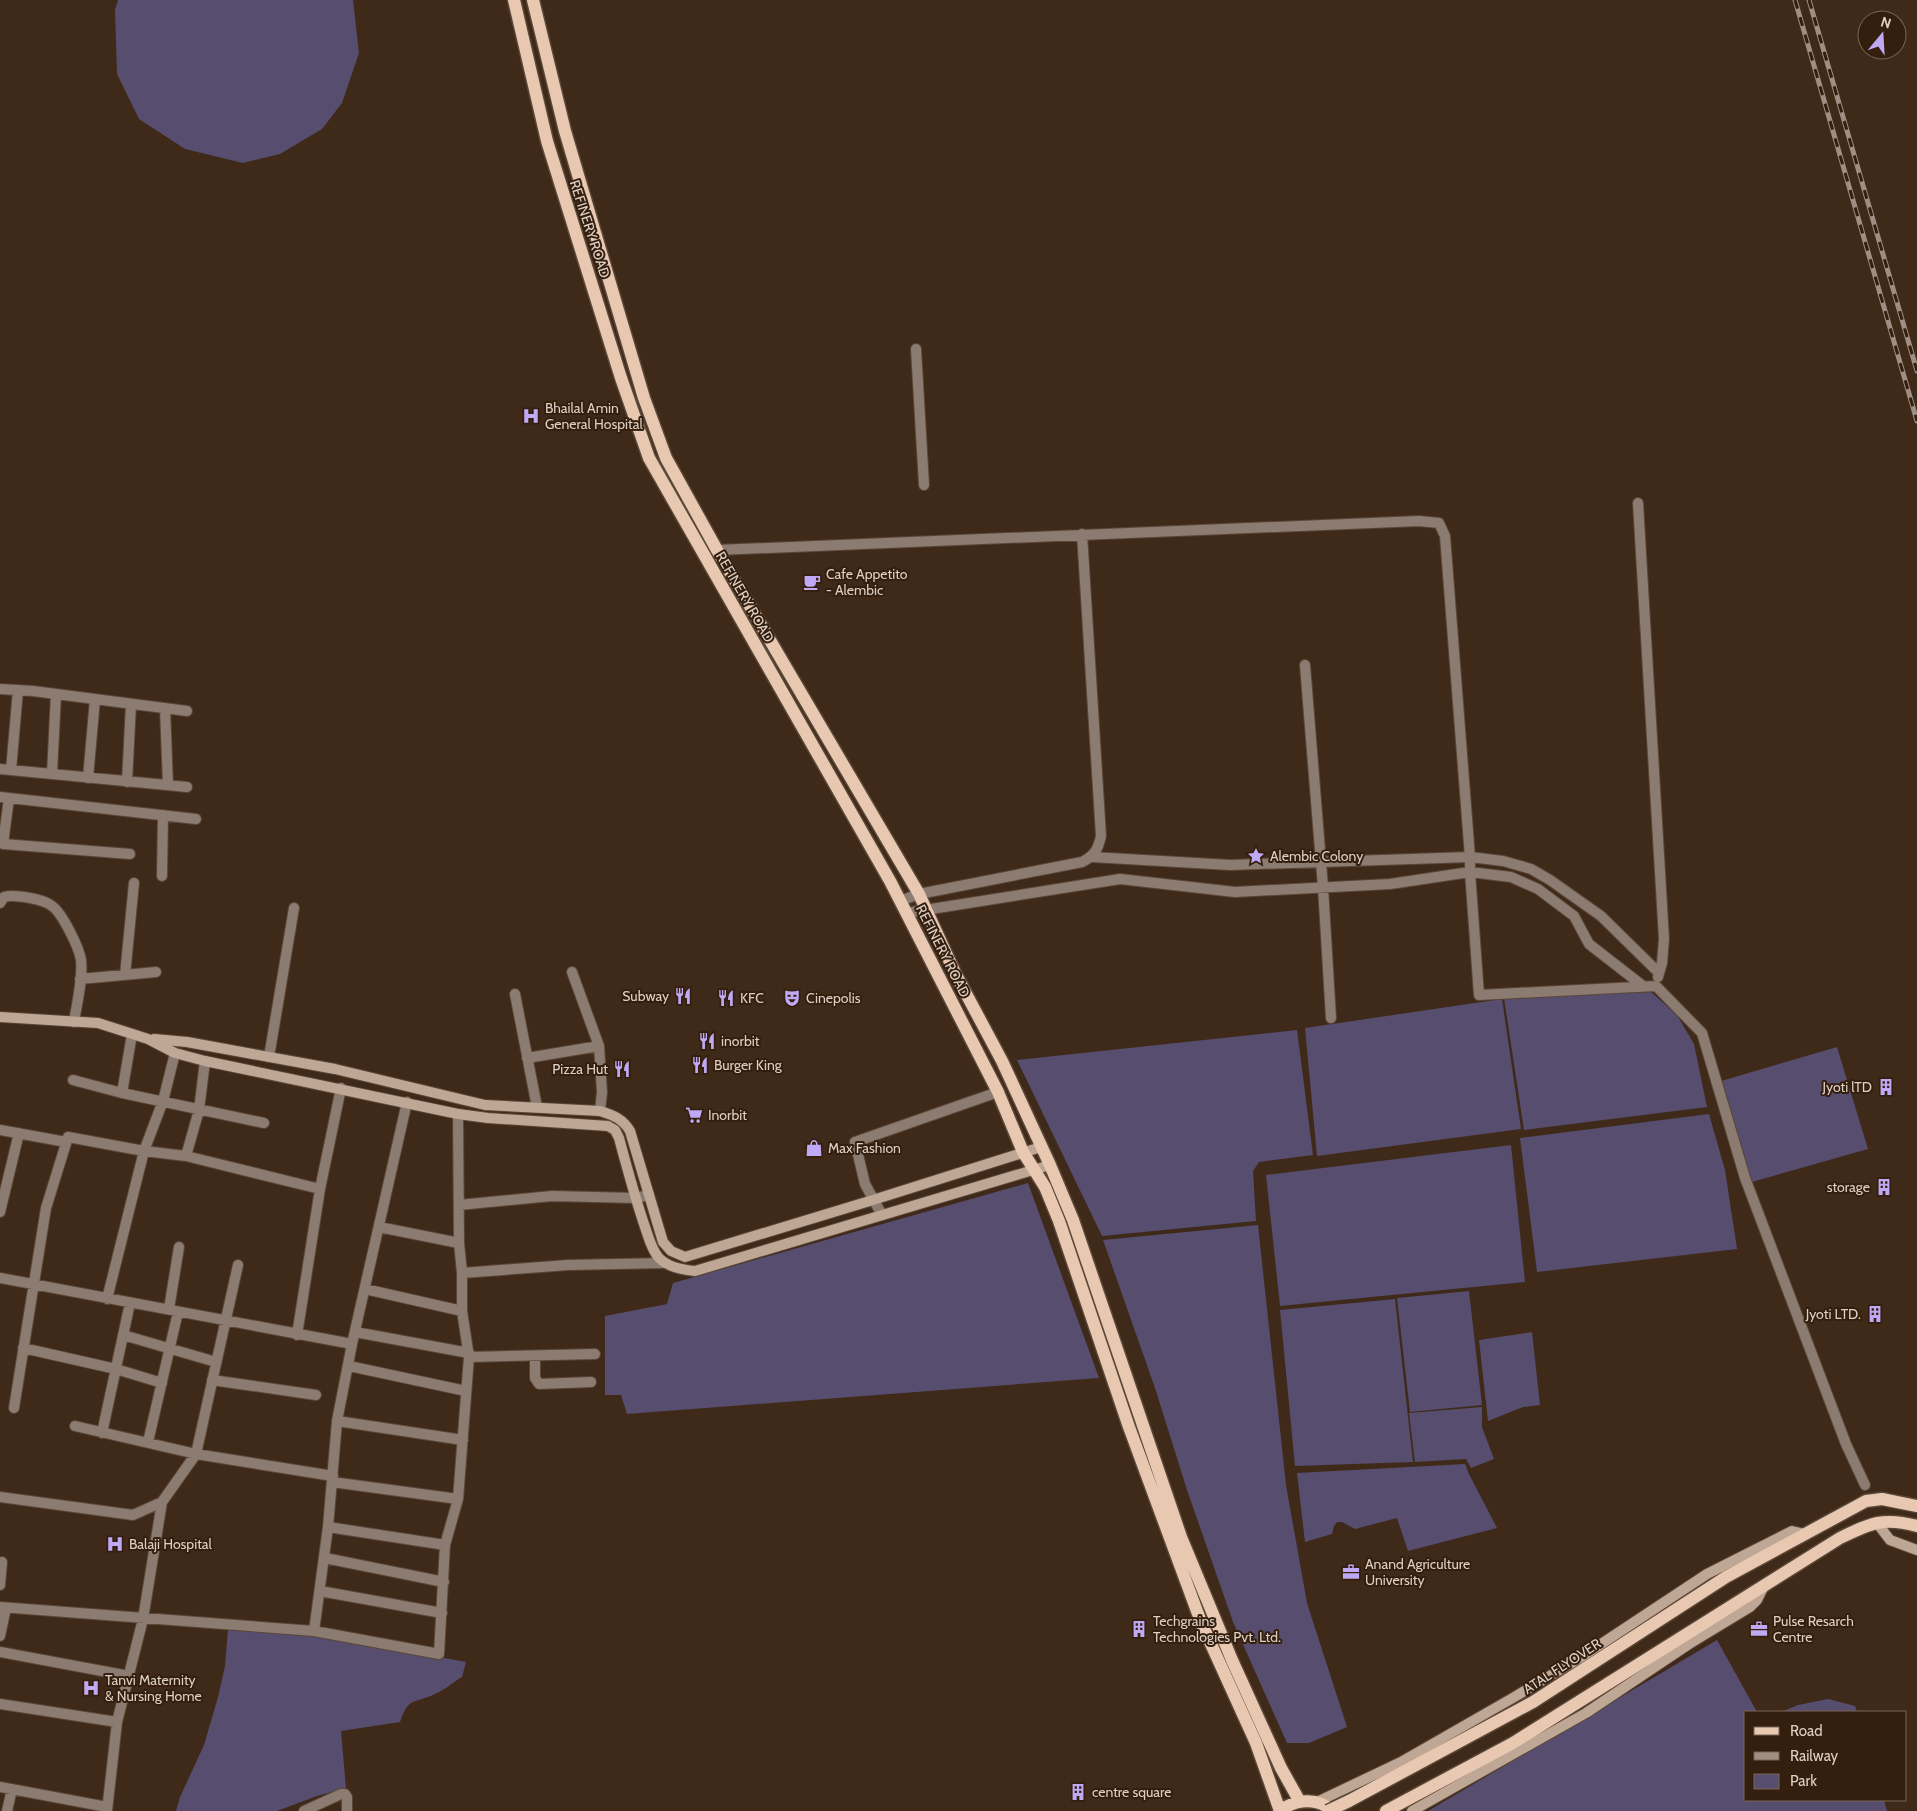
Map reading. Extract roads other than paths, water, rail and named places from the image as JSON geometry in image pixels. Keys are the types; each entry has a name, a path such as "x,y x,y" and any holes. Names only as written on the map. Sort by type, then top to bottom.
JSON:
{"main road":[{"name":"REFINERY ROAD","path":"514,0 547,141 642,440 662,483 900,901 998,1092 1023,1152 1045,1187 1059,1220 1129,1427 1160,1495"},
{"name":"REFINERY ROAD","path":"533,0 565,131 644,398 666,458 717,550 919,894 955,973 1002,1061 1073,1220 1160,1495"},
{"path":"710,568 725,562"},
{"path":"1160,1495 1181,1537 1280,1811 1292,1803 1300,1802 1317,1802 1330,1811"},
{"name":"ATAL FLYOVER","path":"1330,1811 1534,1702 1726,1577 1866,1502 1882,1499 1917,1506"},
{"path":"1386,1811 1513,1743 1575,1706 1840,1538 1877,1522 1889,1521 1912,1525"},
{"path":"1226,1662 1300,1802"}],"street":[{"path":"916,348 924,485"},
{"path":"1638,503 1664,939 1664,952 1656,986"},
{"path":"717,550 1419,521 1438,523 1445,536 1479,995 1656,986 1702,1033 1745,1178 1846,1444 1865,1485"},
{"path":"900,901 919,894 1082,862 1092,856 1098,847 1101,836 1082,534"},
{"path":"1304,665 1323,887 1331,1018"},
{"path":"0,689 56,694 188,711"},
{"path":"11,770 18,690"},
{"path":"52,774 56,694"},
{"path":"88,778 95,699"},
{"path":"127,782 131,704"},
{"path":"165,708 168,786"},
{"path":"0,769 187,787"},
{"path":"130,854 3,844 4,798 196,819"},
{"path":"162,876 163,816"},
{"path":"1092,856 1230,865 1470,857 1503,861 1531,869 1601,916 1659,973"},
{"path":"906,913 1120,878 1235,892 1390,884 1470,872 1511,877 1538,889 1574,916 1589,944 1643,986"},
{"path":"125,975 134,883"},
{"path":"1,898 10,895 45,902 56,908 78,948 80,959 80,979 74,1022"},
{"path":"269,1058 294,908"},
{"path":"80,979 156,972"},
{"path":"572,972 599,1046 602,1092 600,1110"},
{"path":"515,994 537,1107"},
{"path":"0,1017 98,1023 148,1039 175,1053 205,1061 458,1114 488,1118 608,1126 615,1130 619,1138 635,1198 653,1249 665,1263 675,1268 695,1271 1035,1172 1050,1165"},
{"path":"122,1093 132,1034"},
{"path":"148,1039 187,1042 351,1073 478,1104 600,1110 616,1116 627,1126 663,1242 671,1251 685,1257 1041,1147"},
{"path":"527,1058 599,1046"},
{"path":"107,1299 144,1151 163,1101 175,1053"},
{"path":"186,1156 199,1110 205,1061"},
{"path":"73,1080 122,1093 264,1123"},
{"path":"297,1335 320,1189 341,1088"},
{"path":"882,1215 866,1184 855,1142 998,1092"},
{"path":"314,1631 325,1558 337,1422 352,1344 407,1102"},
{"path":"0,1636 3,1608 314,1631 439,1654 445,1545 458,1499 469,1355 462,1311 462,1273 459,1243 458,1114"},
{"path":"0,1130 66,1142"},
{"path":"0,1212 19,1133"},
{"path":"14,1408 46,1208 68,1137 144,1151 186,1156 320,1189"},
{"path":"459,1205 552,1196 635,1198 649,1195"},
{"path":"379,1227 459,1243"},
{"path":"148,1442 170,1348 179,1247"},
{"path":"462,1273 568,1265 665,1263"},
{"path":"0,1787 107,1809 117,1722 144,1619 162,1502 196,1454 238,1265"},
{"path":"0,1278 352,1344"},
{"path":"365,1289 462,1311"},
{"path":"102,1433 130,1303"},
{"path":"355,1332 469,1355 535,1356 595,1354"},
{"path":"123,1335 216,1362"},
{"path":"23,1348 116,1369 162,1382"},
{"path":"535,1356 535,1378 539,1384 591,1382"},
{"path":"349,1366 466,1391"},
{"path":"212,1380 316,1395"},
{"path":"337,1422 462,1440"},
{"path":"75,1426 196,1454 332,1479 458,1499"},
{"path":"0,1497 133,1515 162,1502"},
{"path":"1877,1522 1890,1540 1917,1550"},
{"path":"328,1527 445,1545"},
{"path":"1317,1802 1401,1762 1511,1699 1580,1658 1707,1574 1792,1531 1805,1534"},
{"path":"325,1558 444,1582"},
{"path":"0,1585 2,1562"},
{"path":"1412,1811 1586,1714 1689,1644 1750,1607 1757,1600 1763,1588"},
{"path":"320,1591 442,1612"},
{"path":"0,1652 129,1676"},
{"path":"0,1704 117,1722"},
{"path":"7,1811 12,1789"},
{"path":"304,1811 341,1794 345,1794 347,1797 347,1811"}],"railway":[{"path":"1795,0 1917,421"},
{"path":"1809,0 1917,371"}],"place":[{"name":"Bhailal Amin General Hospital","path":"531,416"},
{"name":"Cafe Appetito - Alembic","path":"812,582"},
{"name":"Alembic Colony","path":"1256,856"},
{"name":"Subway","path":"683,996"},
{"name":"KFC","path":"726,998"},
{"name":"Cinepolis","path":"792,998"},
{"name":"inorbit","path":"707,1041"},
{"name":"Burger King","path":"700,1065"},
{"name":"Pizza Hut","path":"622,1069"},
{"name":"Jyoti lTD","path":"1886,1087"},
{"name":"Inorbit","path":"694,1115"},
{"name":"Max Fashion","path":"814,1148"},
{"name":"storage","path":"1884,1187"},
{"name":"Jyoti LTD.","path":"1875,1314"},
{"name":"Balaji Hospital","path":"115,1544"},
{"name":"Anand Agriculture University","path":"1351,1572"},
{"name":"Techgrains Technologies Pvt. Ltd.","path":"1139,1629"},
{"name":"Pulse Resarch Centre","path":"1759,1629"},
{"name":"Tanvi Maternity & Nursing Home","path":"91,1688"},
{"name":"centre square","path":"1078,1792"}]}
